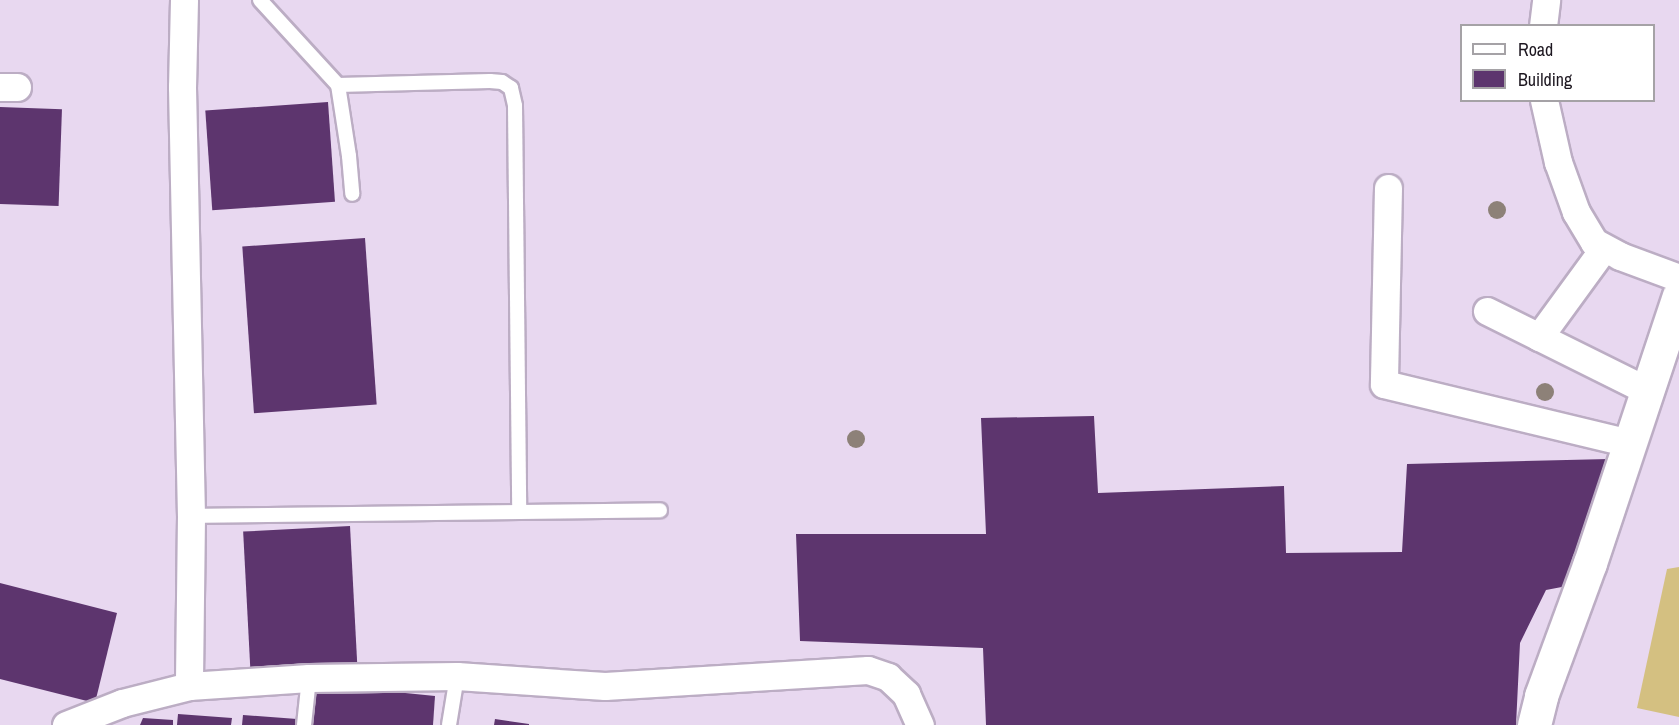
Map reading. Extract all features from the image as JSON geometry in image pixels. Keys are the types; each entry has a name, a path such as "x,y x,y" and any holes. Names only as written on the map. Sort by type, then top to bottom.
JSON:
{"street":[{"path":"184,0 182,87 192,516 189,686"},
{"path":"1543,24 1546,0"},
{"path":"1544,102 1558,162 1576,212 1594,242 1620,256 1679,278"},
{"path":"1388,188 1384,384 1629,443"},
{"path":"1539,337 1604,248"},
{"path":"1534,725 1541,696 1590,562 1679,296"},
{"path":"1487,311 1648,391"},
{"path":"66,725 122,703 189,686 309,678 457,676 604,686 868,670 888,677 906,694 920,725"}],"lane":[{"path":"260,0 338,86 349,156 352,194"},
{"path":"338,86 490,81 502,82 511,88 515,106 519,512"},
{"path":"192,516 660,510"},
{"path":"449,725 457,676"},
{"path":"304,725 309,678"}],"shaded area":[{"path":"1679,567 1679,717 1637,708 1667,569"}],"building":[{"path":"328,102 335,202 212,210 205,111"},
{"path":"0,107 62,109 59,206 0,204"},
{"path":"365,238 377,405 254,413 242,247"},
{"path":"1094,416 1098,493 1284,486 1286,553 1402,552 1407,464 1609,459 1567,586 1546,590 1520,643 1516,725 986,725 983,648 800,641 796,534 986,534 981,418"},
{"path":"350,526 357,665 250,670 243,532"},
{"path":"0,583 117,613 95,703 0,679"},
{"path":"316,684 435,696 433,725 312,725"},
{"path":"178,714 232,718 231,725 177,725"},
{"path":"243,715 297,719 296,725 242,725"},
{"path":"143,718 173,720 173,725 140,725"},
{"path":"495,719 529,724 529,725 494,725"}]}
